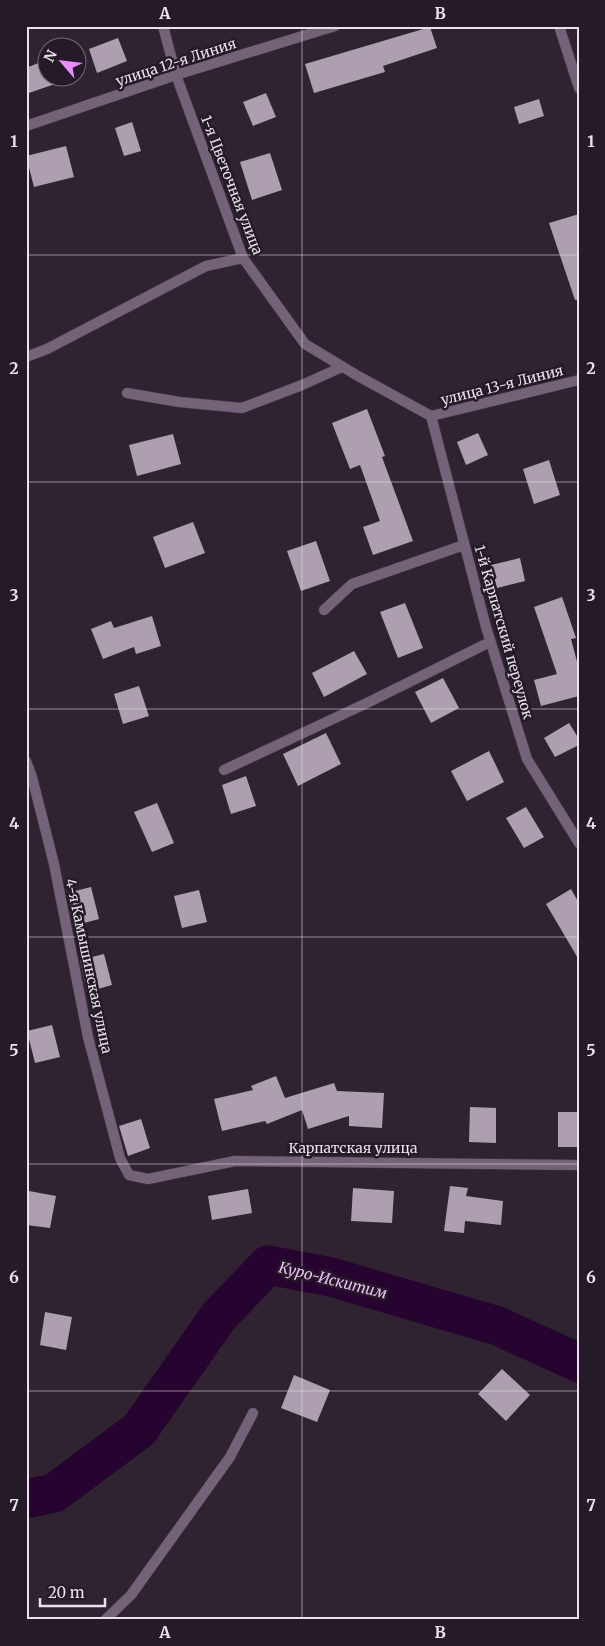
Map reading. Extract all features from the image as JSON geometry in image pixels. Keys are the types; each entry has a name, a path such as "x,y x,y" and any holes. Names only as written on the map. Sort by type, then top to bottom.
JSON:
{"lane":[{"name":"1-я Цветочная улица","path":"163,26 176,75 242,258 305,344 342,367 432,416"},
{"name":"улица 12-я Линия","path":"26,126 176,75 335,26"},
{"path":"560,26 579,88"},
{"path":"26,357 47,349 206,266 242,258"},
{"path":"127,393 179,402 242,408 342,367"},
{"name":"улица 13-я Линия","path":"432,416 579,380"},
{"name":"1-й Карпатский переулок","path":"432,416 490,642 527,759 579,843"},
{"path":"324,610 352,584 464,545"},
{"path":"224,770 369,702 490,642"},
{"name":"4-я Камышинская улица","path":"26,761 32,776 54,864 88,1037 120,1158 129,1175"},
{"name":"Карпатская улица","path":"129,1175 148,1179 235,1161 579,1165"},
{"path":"104,1620 137,1587 230,1457 253,1413"}],"building":[{"path":"430,27 437,48 383,66 385,72 314,93 305,64"},
{"path":"118,38 127,61 97,73 89,49"},
{"path":"38,63 38,88 43,88 26,94 26,68"},
{"path":"266,93 276,117 253,126 243,102"},
{"path":"539,99 544,116 519,124 514,107"},
{"path":"132,122 141,151 124,156 115,128"},
{"path":"66,146 74,177 34,187 26,156"},
{"path":"270,153 282,190 252,200 240,162"},
{"path":"579,214 579,300 575,300 549,223"},
{"path":"367,409 385,456 382,457 413,541 373,555 363,527 380,521 360,465 350,469 332,423"},
{"path":"478,433 488,455 466,465 457,442"},
{"path":"173,434 181,464 137,476 129,445"},
{"path":"549,460 560,495 534,504 523,469"},
{"path":"193,522 205,553 165,568 153,537"},
{"path":"316,541 330,581 301,591 287,551"},
{"path":"520,558 525,581 497,588 491,565"},
{"path":"562,597 576,638 571,639 579,669 579,696 541,706 534,680 557,674 534,607"},
{"path":"405,603 423,648 398,658 380,612"},
{"path":"152,616 161,646 136,654 134,647 103,659 91,629 111,621 114,628"},
{"path":"354,651 367,674 324,697 312,673"},
{"path":"443,678 459,708 431,723 415,692"},
{"path":"139,686 149,716 123,724 114,694"},
{"path":"569,723 579,739 579,745 555,757 544,738"},
{"path":"326,733 341,764 298,786 283,754"},
{"path":"489,751 504,782 467,801 451,771"},
{"path":"246,776 256,806 231,814 222,785"},
{"path":"157,803 174,843 152,852 134,812"},
{"path":"526,807 544,837 524,848 506,818"},
{"path":"91,887 99,919 73,926 67,893"},
{"path":"571,889 579,903 579,960 546,904"},
{"path":"199,890 207,922 182,928 174,896"},
{"path":"104,954 112,985 87,992 80,960"},
{"path":"52,1025 60,1057 35,1063 27,1031"},
{"path":"276,1076 285,1098 334,1083 337,1091 384,1093 382,1128 349,1126 349,1116 308,1129 302,1110 267,1124 265,1121 222,1131 214,1099 253,1090 251,1086"},
{"path":"470,1107 496,1108 496,1143 469,1142"},
{"path":"558,1112 579,1112 579,1147 558,1147"},
{"path":"141,1119 150,1148 128,1156 119,1126"},
{"path":"450,1186 468,1188 466,1196 503,1201 501,1225 465,1221 464,1233 444,1231"},
{"path":"353,1188 394,1191 392,1223 351,1221"},
{"path":"248,1189 252,1213 212,1220 208,1196"},
{"path":"29,1191 56,1196 50,1228 26,1225"},
{"path":"45,1312 72,1317 66,1350 40,1345"},
{"path":"502,1369 530,1395 506,1421 478,1394"},
{"path":"294,1375 330,1390 317,1422 281,1408"}],"waterway":[{"name":"Куро-Искитим","path":"26,1499 54,1493 139,1430 219,1316 268,1265 331,1277 498,1326 579,1363"}]}
